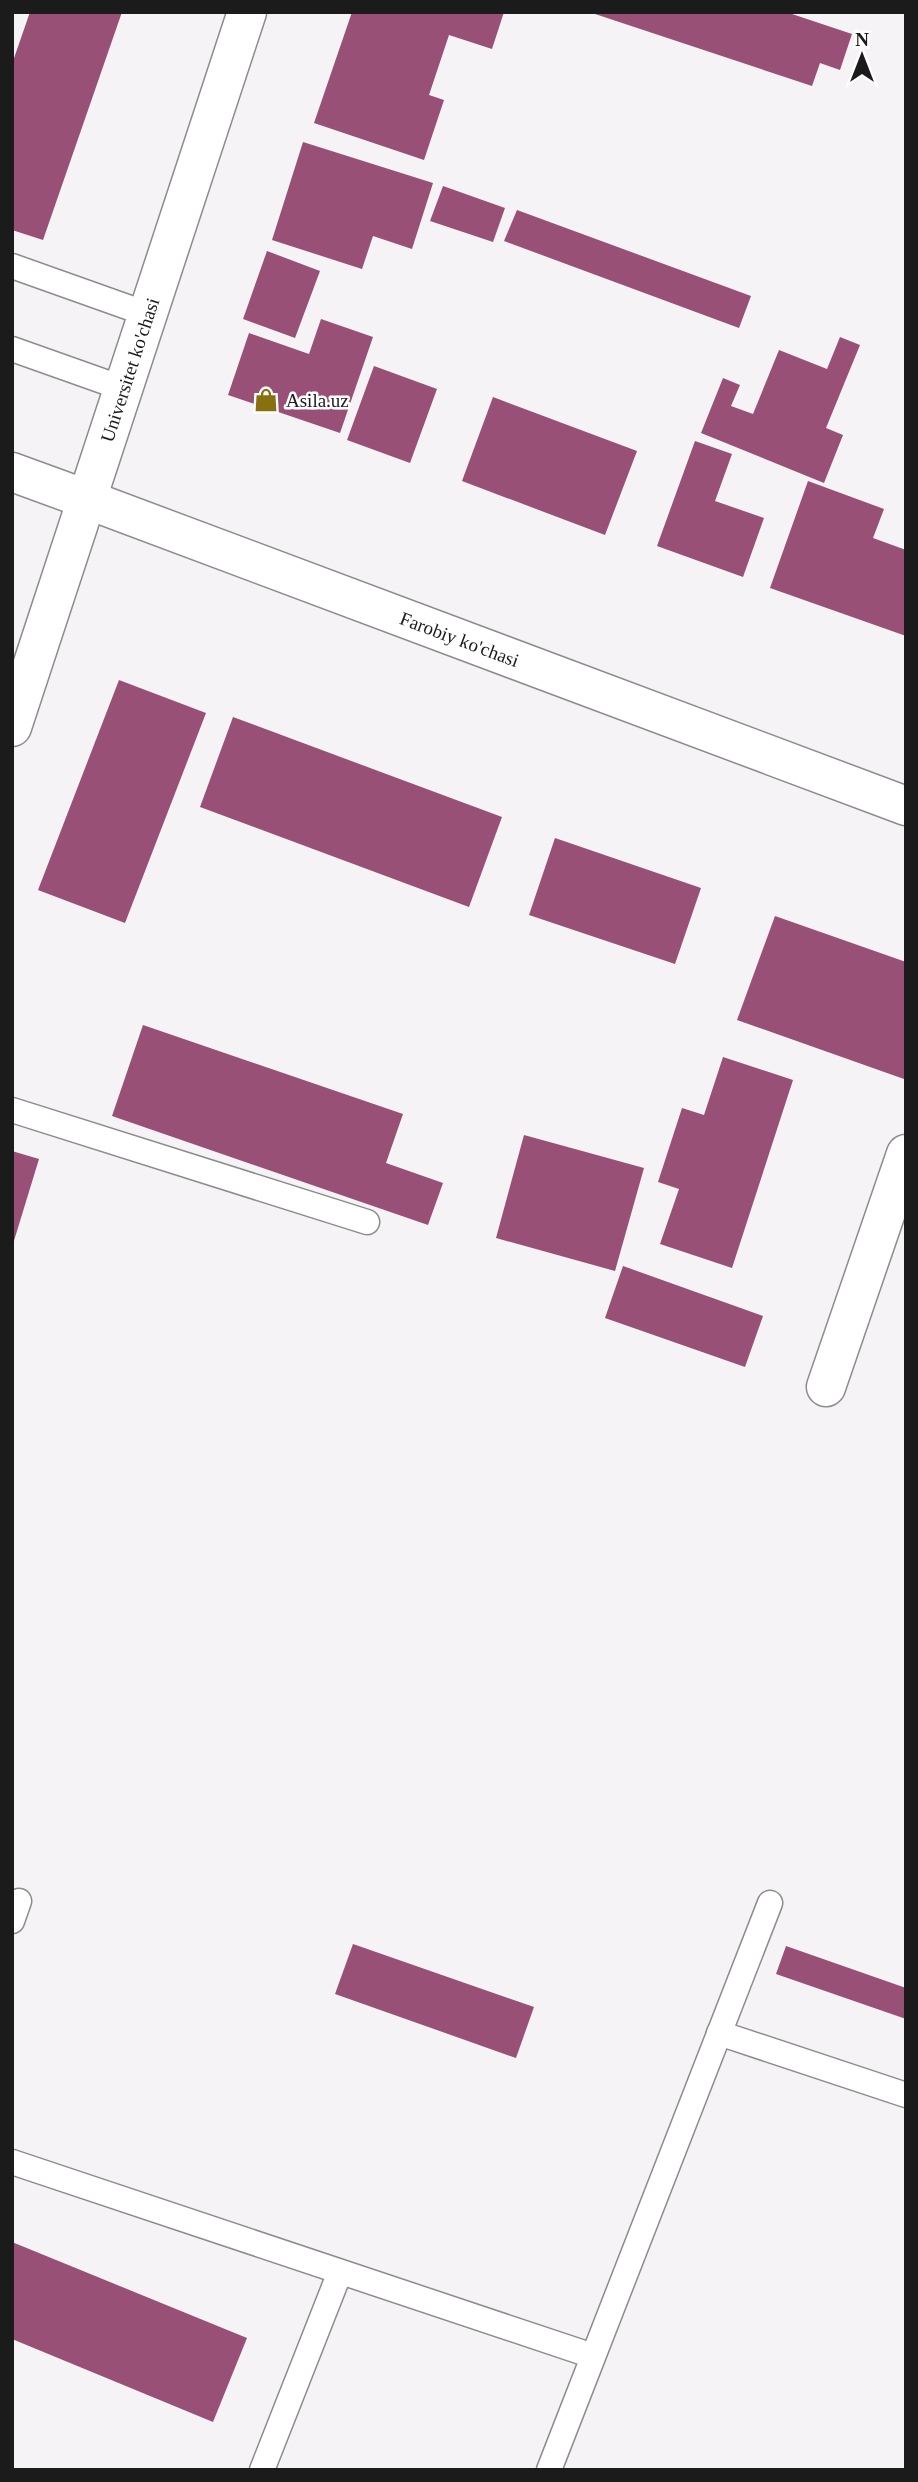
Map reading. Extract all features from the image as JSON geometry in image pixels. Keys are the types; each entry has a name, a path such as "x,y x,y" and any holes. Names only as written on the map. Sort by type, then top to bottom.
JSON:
{"main road":[{"name":"Universitet ko'chasi","path":"12,727 247,12"},
{"name":"Farobiy ko'chasi","path":"12,472 906,806"},
{"path":"826,1387 906,1154"}],"lane":[{"path":"12,266 147,314"},
{"path":"12,349 122,388"},
{"path":"12,1110 368,1223"},
{"path":"549,2470 770,1903"},
{"path":"719,2033 906,2095"},
{"path":"12,2162 593,2356"},
{"path":"262,2470 340,2272"}],"building":[{"path":"30,12 122,12 43,240 12,230 12,64"},
{"path":"352,12 504,12 492,49 449,35 429,95 444,100 424,160 314,123"},
{"path":"589,12 786,12 852,34 840,70 820,63 812,86"},
{"path":"303,142 433,183 412,249 373,236 362,269 272,240"},
{"path":"443,186 505,208 493,242 430,221"},
{"path":"517,210 751,296 739,328 504,241"},
{"path":"267,251 320,271 295,338 243,319"},
{"path":"321,319 373,337 340,433 228,395 249,333 309,354"},
{"path":"840,337 860,345 826,428 843,435 824,483 701,433 723,378 740,385 731,406 753,414 779,350 827,369"},
{"path":"374,366 437,389 410,463 347,440"},
{"path":"493,397 637,451 605,535 462,481"},
{"path":"695,441 732,454 715,501 764,518 743,577 657,546"},
{"path":"808,481 884,509 873,538 906,550 906,636 770,588"},
{"path":"119,680 206,713 125,923 38,890"},
{"path":"233,717 502,817 469,907 200,807"},
{"path":"555,838 701,888 675,964 529,915"},
{"path":"775,916 906,962 904,1079 737,1020"},
{"path":"143,1025 403,1114 386,1163 443,1183 428,1225 112,1116"},
{"path":"723,1057 793,1080 732,1268 660,1244 679,1189 658,1182 682,1108 704,1115"},
{"path":"524,1135 644,1168 615,1271 496,1238"},
{"path":"12,1151 39,1159 13,1244 12,1244"},
{"path":"623,1266 763,1316 745,1367 605,1318"},
{"path":"353,1944 534,2007 516,2058 335,1994"},
{"path":"786,1946 906,1988 906,2019 776,1974"},
{"path":"12,2242 247,2338 213,2422 12,2339"}],"place":[{"name":"Asila.uz","path":"266,400"}]}
